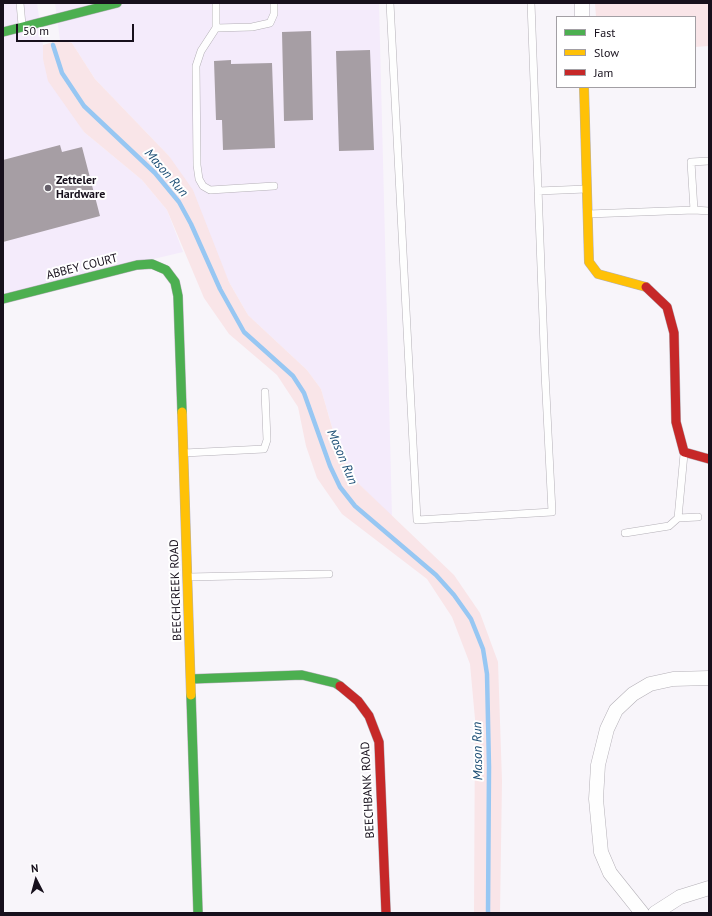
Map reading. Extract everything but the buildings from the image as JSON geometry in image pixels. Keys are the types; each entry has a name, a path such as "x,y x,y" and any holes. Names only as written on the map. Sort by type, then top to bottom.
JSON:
{"street":[{"path":"3,32 23,27 66,12 117,3"},
{"path":"582,3 582,16"},
{"path":"584,88 590,262 598,274 647,287 667,307 674,333 676,422 684,452 709,459"},
{"name":"ABBEY COURT","path":"3,299 137,266 152,264 166,270"},
{"name":"BEECHCREEK ROAD","path":"166,270 175,282 178,296 198,913"},
{"name":"BEECHBANK ROAD","path":"191,678 302,674 334,683 347,691 358,701 370,716 379,742 386,913"},
{"path":"642,913 610,873 601,852 596,799 598,765 607,729 616,710 633,694 650,684 673,679 709,678"},
{"path":"655,913 680,896 709,888"}],"lane":[{"path":"20,3 23,27"},
{"path":"216,3 216,28 201,51 196,66 196,165 199,179 203,186 210,190 274,186"},
{"path":"216,28 252,27 270,22 274,14 274,3"},
{"path":"390,3 417,520 552,512 531,3"},
{"path":"694,210 691,162 709,161"},
{"path":"538,191 587,189"},
{"path":"588,214 694,210 709,211"},
{"path":"184,453 264,449 267,440 265,392"},
{"path":"678,518 684,452"},
{"path":"625,534 669,526 678,518 698,517"},
{"path":"187,577 329,574"}],"shaded area":[{"path":"3,3 37,3 43,45 43,59 84,132 142,180 167,210 183,252 3,295"},
{"path":"55,3 379,3 392,517 359,484 340,455 321,389 307,370 248,315 229,282 169,156 95,79 72,43 60,40"},
{"path":"595,3 709,3 709,46 696,47 696,16 596,16"},
{"path":"60,40 72,43 95,79 169,156 193,190 229,282 248,315 307,370 321,389 340,455 359,484 454,575 480,613 498,662 502,781 500,913 474,913 475,719 470,664 452,617 427,579 342,514 317,478 306,446 298,407 277,375 229,334 204,298 167,210 142,180 84,132 48,81 43,59 43,45"}],"waterway":[{"name":"Mason Run","path":"53,45 62,73 84,106 155,173 179,202 191,224 220,289 244,332 293,376 304,393 330,466 340,487 355,506 436,575 454,595 471,619 483,649 487,674 489,767 488,913"}],"traffic: fast":[{"path":"3,32 117,3"},
{"path":"3,299 137,265 152,264 166,270 175,282 178,296 182,412"},
{"path":"191,679 302,675 335,683 340,686"},
{"path":"191,695 198,913"}],"traffic: slow":[{"path":"584,88 589,262 598,274 646,287"},
{"path":"182,412 191,695"}],"traffic: jam":[{"path":"646,287 667,307 674,333 676,422 684,452 709,459"},
{"path":"340,686 358,701 369,716 379,742 386,913"}],"place":[{"name":"Zetteler Hardware","path":"48,188"}]}
